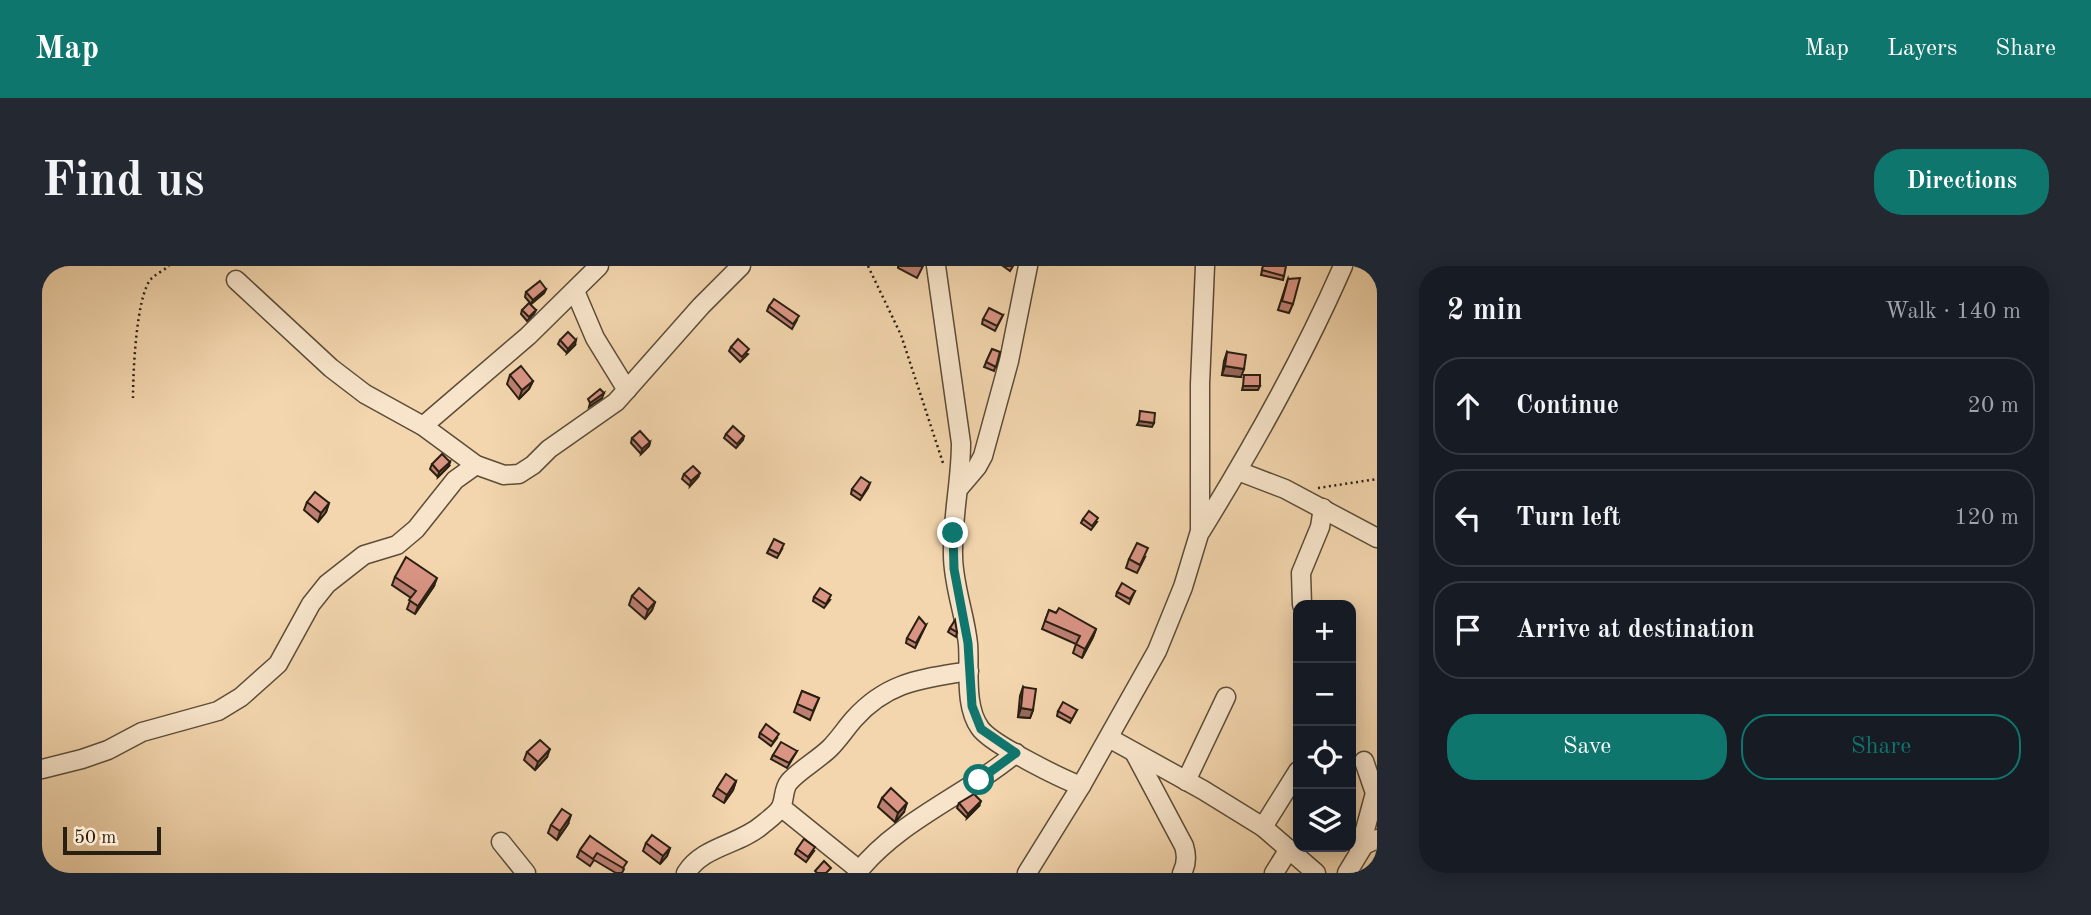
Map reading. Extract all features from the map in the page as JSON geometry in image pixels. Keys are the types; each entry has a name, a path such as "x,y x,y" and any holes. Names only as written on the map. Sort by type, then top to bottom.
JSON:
{"street":[{"path":"423,426 520,344 598,266"},
{"path":"714,266 727,280"},
{"path":"236,280 356,388 423,426 476,466 505,475 519,474 616,402 679,330 741,266"},
{"path":"936,266 960,428 962,472 953,533 953,556 968,643 972,706 977,724 985,734 1016,753 1081,786"},
{"path":"960,487 984,456 1009,361 1028,266"},
{"path":"1200,531 1200,384 1205,266"},
{"path":"1033,870 1157,651 1183,587 1200,531 1238,471 1301,358 1343,266"},
{"path":"575,291 595,338 627,390"},
{"path":"42,769 82,760 142,732 218,711 241,697 278,664 311,604 327,584 365,555 397,545 416,529 455,481 476,466"},
{"path":"1238,471 1285,489 1377,538"},
{"path":"1302,600 1301,573 1320,527 1323,508"},
{"path":"687,873 704,855 759,828 781,807 789,782 832,746 873,699 891,688 911,681 933,675 969,671"},
{"path":"1186,781 1226,697"},
{"path":"1109,738 1263,827 1316,873"},
{"path":"1134,752 1184,846 1186,854 1182,873"},
{"path":"781,807 858,871 883,845 905,828 1016,753"},
{"path":"1359,852 1375,793 1364,761"},
{"path":"1263,827 1293,779"},
{"path":"1348,873 1368,841 1377,839"},
{"path":"501,842 526,873"},
{"path":"1274,873 1289,849"}],"path":[{"path":"132,398 134,353 142,306 150,280 169,266"},
{"path":"869,267 901,335 943,463"},
{"path":"1285,489 1319,488 1377,480"}],"building":[{"path":"1263,266 1286,266 1284,276 1262,270"},
{"path":"1300,278 1293,304 1282,301 1288,279"},
{"path":"540,281 546,289 533,300 526,292"},
{"path":"774,299 799,316 793,324 769,306"},
{"path":"529,303 536,310 529,317 522,310"},
{"path":"989,308 1003,315 997,326 983,319"},
{"path":"568,332 576,340 568,349 560,340"},
{"path":"738,339 749,349 742,357 731,347"},
{"path":"992,349 1000,352 996,367 986,362"},
{"path":"1227,352 1246,355 1244,369 1225,366"},
{"path":"521,366 533,381 522,390 510,375"},
{"path":"1244,375 1260,375 1260,386 1243,386"},
{"path":"600,389 604,393 590,403 588,399"},
{"path":"1140,411 1155,413 1154,423 1139,421"},
{"path":"733,426 744,436 737,444 726,434"},
{"path":"640,431 650,442 642,449 632,438"},
{"path":"442,454 450,462 439,472 432,464"},
{"path":"693,466 700,473 691,481 684,474"},
{"path":"861,477 870,483 862,496 852,489"},
{"path":"315,492 329,503 321,513 307,502"},
{"path":"1089,511 1098,518 1092,526 1083,519"},
{"path":"774,539 784,544 779,554 769,549"},
{"path":"1137,543 1148,548 1140,565 1129,559"},
{"path":"406,557 437,578 418,606 409,600 416,591 395,577"},
{"path":"1122,583 1135,591 1130,599 1117,592"},
{"path":"639,588 655,602 648,610 632,596"},
{"path":"820,588 831,595 826,604 814,597"},
{"path":"1059,608 1096,629 1085,649 1076,644 1080,636 1045,621 1049,610 1056,613"},
{"path":"919,617 926,625 916,643 907,638"},
{"path":"955,620 957,632 950,628"},
{"path":"1023,687 1036,689 1033,710 1021,708"},
{"path":"802,691 819,698 813,711 797,704"},
{"path":"1063,702 1077,710 1072,719 1058,711"},
{"path":"766,724 779,734 773,742 760,733"},
{"path":"540,740 550,749 538,762 527,752"},
{"path":"781,742 797,751 789,763 773,755"},
{"path":"726,774 736,781 727,795 717,788"},
{"path":"891,788 907,803 898,813 882,798"},
{"path":"974,794 981,801 968,814 959,803"},
{"path":"562,809 571,815 560,831 551,825"},
{"path":"652,835 670,848 663,856 646,843"},
{"path":"590,836 627,862 623,868 597,853 593,859 580,850"},
{"path":"804,839 815,847 808,857 797,849"},
{"path":"824,861 831,868 826,873 817,873 815,871"}],"route":[{"path":"953,533 954,569 968,643 972,706 977,724 985,734 1016,753 979,780"}]}
